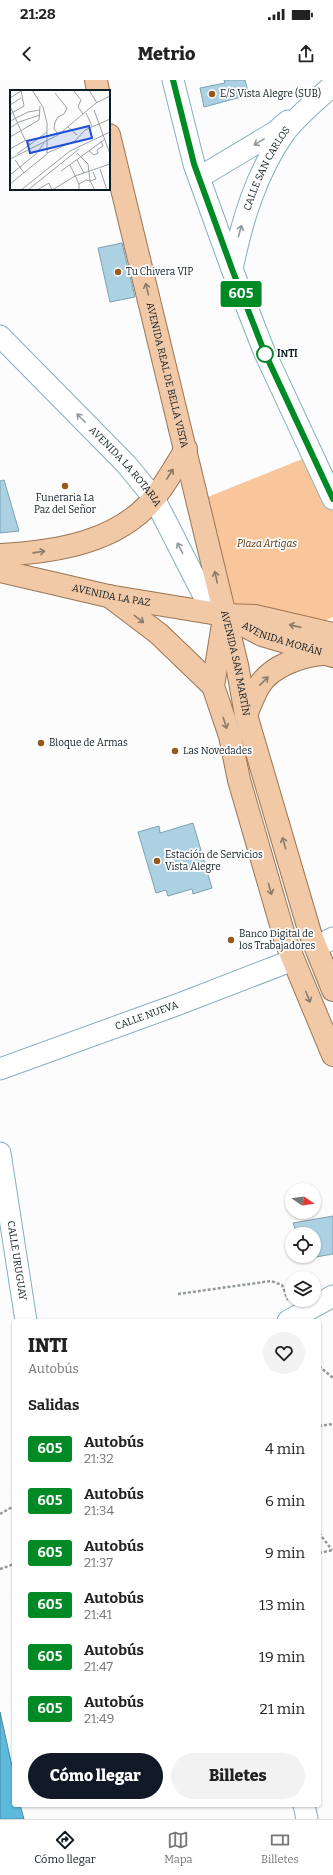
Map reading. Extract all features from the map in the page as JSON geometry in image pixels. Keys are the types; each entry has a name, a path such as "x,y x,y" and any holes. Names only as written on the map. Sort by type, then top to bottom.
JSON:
{"main road":[{"path":"96,80 98,90"},
{"name":"AVENIDA REAL DE BELLA VISTA","path":"110,139 186,449 224,615"},
{"path":"0,555 27,554 55,550 85,542 120,527 140,512 154,498 186,449"},
{"name":"AVENIDA LA PAZ","path":"0,571 108,596 224,615"},
{"path":"108,596 158,634 213,686"},
{"name":"AVENIDA MORÁN","path":"224,615 255,616 332,633"},
{"name":"AVENIDA MORÁN","path":"224,615 262,634 329,655"},
{"name":"AVENIDA SAN MARTÍN","path":"224,615 213,686 230,736 239,780 273,899 293,960 333,1054"},
{"name":"AVENIDA SAN MARTÍN","path":"224,615 237,665 246,715 310,933 324,943 333,990"},
{"path":"246,715 260,685 274,672 304,656 329,655"}],"street":[{"path":"173,80 200,177 232,269 264,351 333,499"},
{"name":"CALLE SAN CARLOS","path":"200,177 275,132 333,84"},
{"name":"CALLE SAN CARLOS","path":"232,269 250,198 262,172 285,132 333,84"},
{"name":"AVENIDA LA ROTARIA","path":"0,336 126,464 154,498 204,596 224,615"},
{"name":"CALLE NUEVA","path":"0,1069 164,1010 293,960"},
{"name":"CALLE URUGUAY","path":"0,1153 26,1319"},
{"path":"292,1319 333,1296"},
{"path":"304,1807 307,1819"}],"path":[{"path":"178,1294 271,1281 282,1286 292,1319"},
{"path":"321,1368 333,1378"},
{"path":"321,1426 333,1424"},
{"path":"0,1514 12,1507"},
{"path":"321,1535 333,1550 321,1553"},
{"path":"0,1569 12,1565"}],"green space":[{"name":"Plaza Artigas","path":"312,455 333,509 333,617 315,625 214,603 188,505"}],"water":[{"path":"0,1712 12,1766 12,1807 21,1807 24,1819 0,1819"}],"building":[{"path":"224,80 245,80 249,95 204,107 200,88 225,83"},
{"name":"Tu Chivera VIP","path":"122,243 135,297 110,302 98,248"},
{"path":"4,480 19,531 0,533 0,481"},
{"path":"193,823 212,888 193,894 192,889 168,896 166,890 156,893 138,832 159,826 160,833"},
{"path":"333,1216 333,1254 321,1256 321,1227 294,1227 293,1223"}],"bus line":[{"name":"605","path":"173,80 194,164 232,269 264,351 333,499"}],"place":[{"name":"E/S Vista Alegre (SUB)","path":"212,94"},
{"name":"Tu Chivera VIP","path":"118,272"},
{"name":"INTI","path":"265,354"},
{"name":"Funeraria La Paz del Señor","path":"65,486"},
{"name":"Bloque de Armas","path":"41,743"},
{"name":"Las Novedades","path":"175,751"},
{"name":"Estación de Servicios Vista Alegre","path":"157,861"},
{"name":"Banco Digital de los Trabajadores","path":"231,940"}]}
